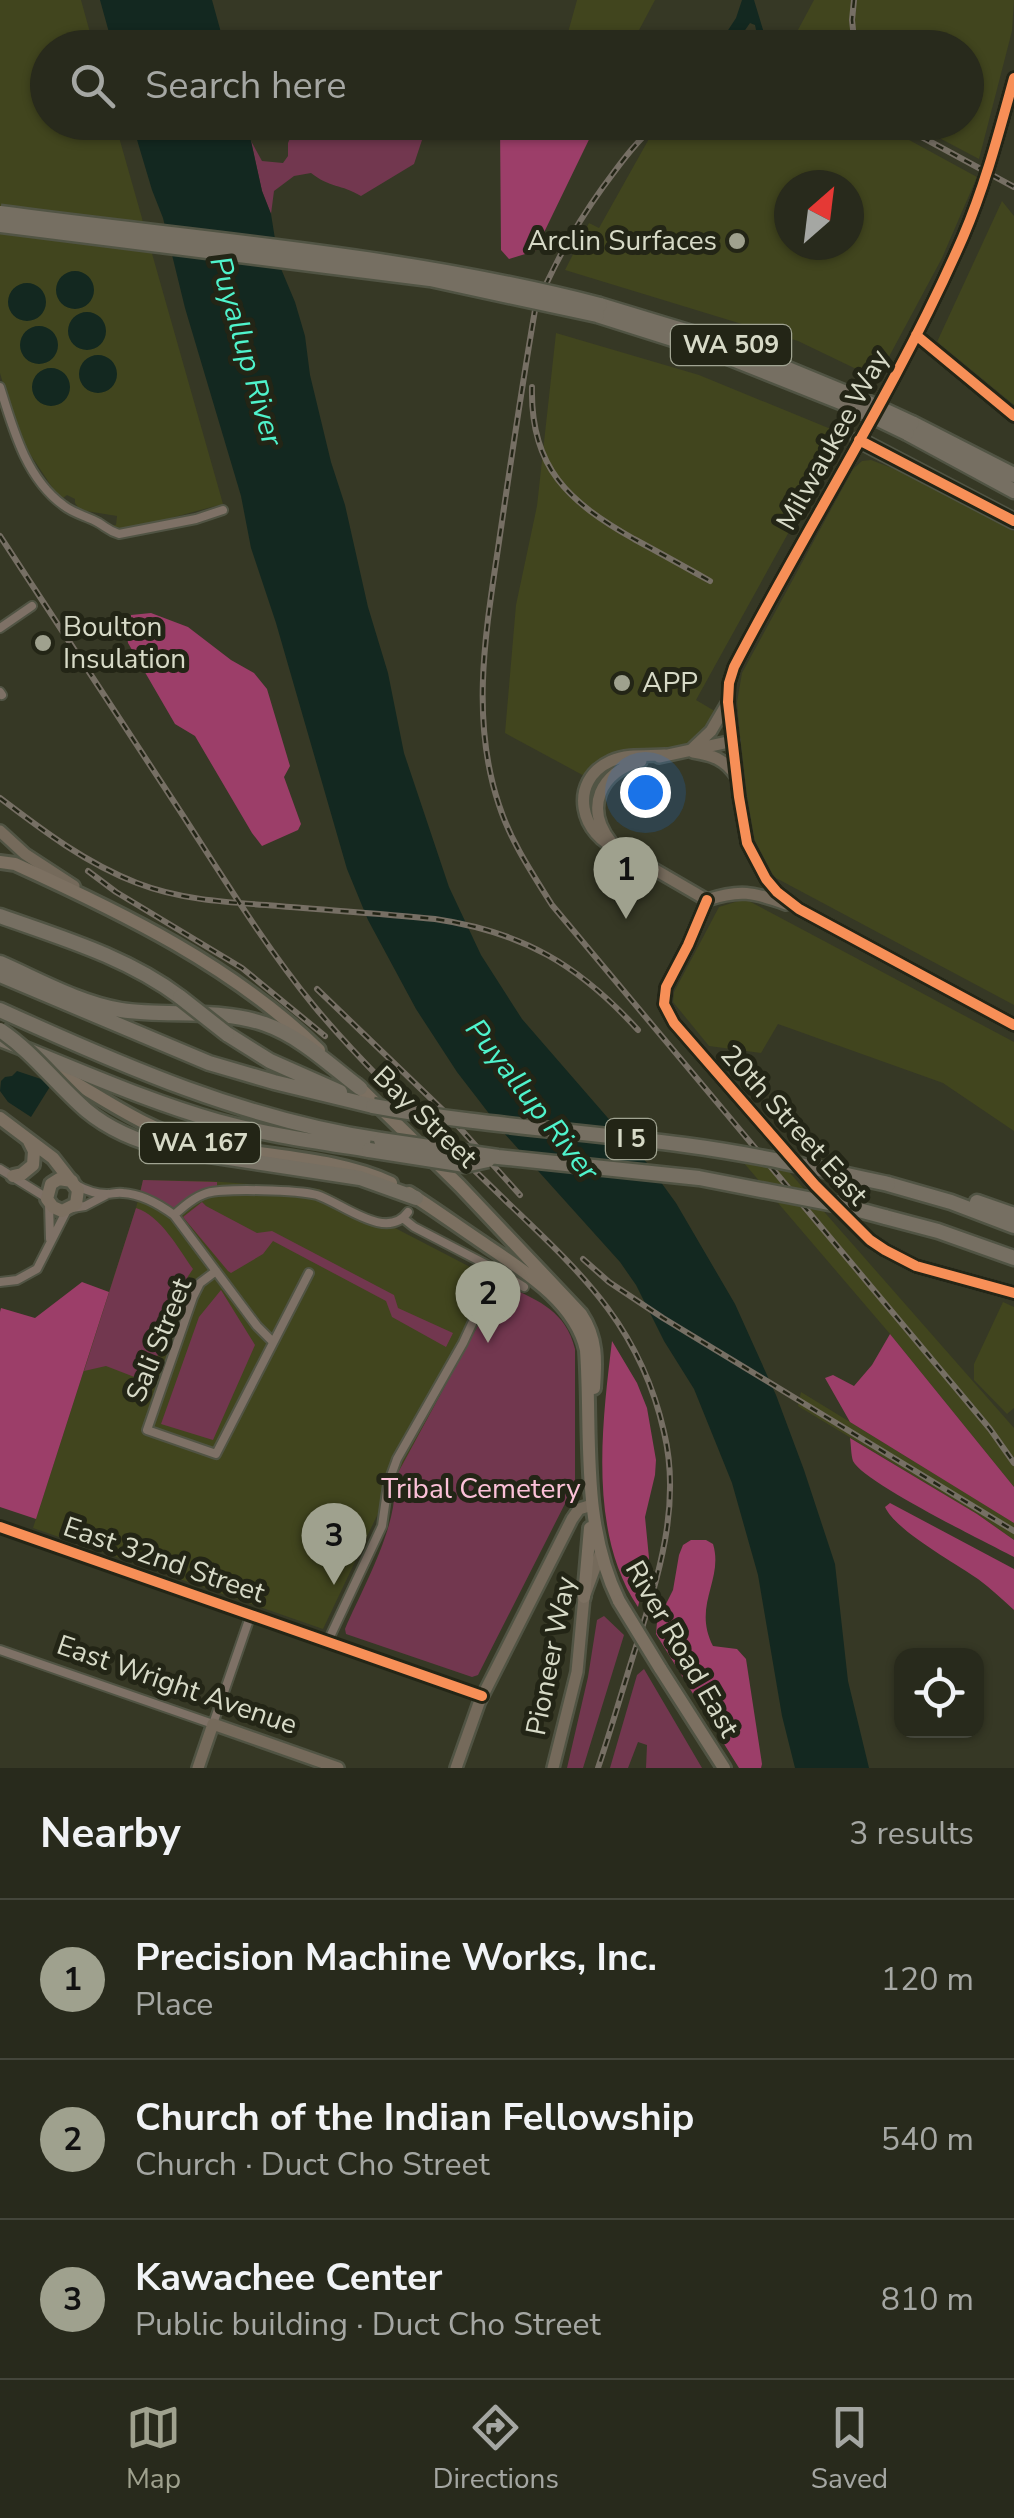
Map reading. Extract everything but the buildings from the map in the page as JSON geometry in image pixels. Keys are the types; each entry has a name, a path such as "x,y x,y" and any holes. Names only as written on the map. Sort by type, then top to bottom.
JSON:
{"highway":[{"name":"WA 509","path":"0,213 418,266 524,286 598,310 726,343 1014,475"},
{"name":"WA 509","path":"0,226 430,279 598,310"},
{"name":"WA 509","path":"910,428 1014,493"},
{"path":"859,440 1014,521"},
{"path":"0,916 138,970 270,1061 373,1106"},
{"path":"0,963 113,1008 231,1016 261,1022 299,1042 360,1088"},
{"name":"I 5","path":"0,976 209,1062 330,1097 463,1121 688,1145 810,1166 951,1202 1014,1226"},
{"name":"I 5","path":"0,1010 159,1080 314,1128 498,1157 698,1178 799,1196 938,1231 1014,1258"},
{"path":"0,1030 25,1048 77,1102 131,1138 170,1149 360,1178 391,1188 406,1199 409,1209"},
{"path":"0,1041 146,1097 241,1127 465,1165 498,1157"},
{"path":"951,1202 974,1201 1014,1215"}],"main road":[{"name":"Bay Street","path":"0,862 15,864 126,916 260,998 296,1027 472,1198 585,1320 594,1340 596,1358 590,1420"},
{"name":"WA 167","path":"0,1041 174,1136 359,1171 399,1186 409,1209"},
{"path":"0,1118 24,1135 54,1158 74,1183 78,1200 70,1209 57,1210 42,1149"},
{"path":"6,1172 28,1171 34,1162 34,1151 24,1135"},
{"path":"50,1192 63,1178 74,1183"},
{"name":"Bay Street","path":"409,1209 430,1207 522,1270 569,1314 580,1331 586,1350 592,1506"},
{"path":"584,1597 592,1506"},
{"name":"River Road East","path":"592,1506 600,1554 619,1601 724,1768"},
{"path":"584,1597 598,1587 619,1601"}],"street":[{"name":"Milwaukee Way","path":"799,909 766,880 752,856 732,741 729,683 734,667 916,335 964,236 1014,78"},
{"path":"916,335 1014,416"},
{"path":"0,387 25,458 44,488 68,510 119,534 223,510"},
{"path":"0,628 32,606"},
{"path":"689,751 707,736 728,702"},
{"path":"732,741 665,755 614,760 596,772 588,784 584,810 590,827 602,841 707,900 745,892 799,909 1014,1025"},
{"path":"689,751 721,760 737,778"},
{"name":"Bay Street","path":"0,832 42,866 126,916"},
{"name":"20th Street East","path":"707,900 667,984 664,1004 674,1024 816,1185 870,1240 916,1266 1014,1292"},
{"path":"6,1172 50,1192"},
{"path":"6,1172 50,1192"},
{"path":"74,1183 93,1192 143,1198 174,1215 273,1342 309,1273"},
{"path":"50,1192 50,1240"},
{"path":"174,1215 210,1192 318,1196 379,1223 390,1224 409,1209 414,1227 524,1288"},
{"path":"0,1282 17,1280 37,1270 70,1209 108,1194"},
{"name":"Sali Street","path":"216,1270 200,1283 194,1297 148,1430 216,1454 273,1342"},
{"path":"328,1642 382,1526 388,1484 397,1459 463,1342 496,1270"},
{"path":"456,1768 482,1696 572,1519 580,1509 592,1506"},
{"name":"East 32nd Street","path":"0,1527 482,1696"},
{"name":"Pioneer Way","path":"554,1768 576,1672 584,1597 600,1554"},
{"path":"198,1768 251,1614"},
{"name":"East Wright Avenue","path":"0,1650 338,1768"}],"shaded area":[{"path":"0,0 81,0 89,30 30,30 30,140 120,140 223,504 126,530 111,529 117,516 80,510 75,499 58,496 18,436 0,373"},
{"path":"577,0 655,0 639,30 569,30"},
{"path":"814,0 1014,0 1012,31 984,140 984,30 798,30"},
{"path":"500,140 589,140 535,251 509,259 501,250"},
{"path":"648,140 909,140 977,177 942,258 877,379 798,341 565,270 589,223 599,228"},
{"path":"943,140 984,140 979,159"},
{"path":"1002,201 1014,216 1014,405 937,342"},
{"path":"556,333 699,375 843,434 696,700 718,713 711,725 692,743 622,754 588,778 505,733 516,605 537,506"},
{"path":"871,460 905,473 1014,531 1014,1005 776,878 765,868 748,835 737,702 742,673 853,469 862,461"},
{"path":"151,613 188,627 254,673 267,689 290,766 284,777 301,824 298,830 262,846 195,736 175,724 128,643 126,628 131,615"},
{"path":"745,899 1014,1042 1014,1131 943,1083 778,1024 761,1053 709,1046 673,1002 674,992 719,907"},
{"path":"769,1149 1014,1428 1014,1487 737,1155"},
{"path":"143,1180 320,1189 501,1283 394,1480 323,1629 33,1528"},
{"path":"82,1282 109,1292 36,1519 0,1507 0,1312 1,1308 35,1318"},
{"path":"1003,1302 1014,1307 1014,1408 1007,1414 974,1380 974,1364"},
{"path":"890,1334 1014,1487 1014,1523 850,1422 825,1378 833,1375 854,1386"},
{"path":"612,1341 647,1408 656,1460 645,1517 649,1558 638,1607 622,1578 605,1512 603,1442"},
{"path":"801,1392 1010,1520 1014,1523 1014,1540 798,1406"},
{"path":"850,1438 1014,1540 1014,1557 927,1512 862,1471 853,1461"},
{"path":"890,1503 1014,1569 1014,1610 978,1579 901,1526 885,1507"},
{"path":"691,1540 713,1544 715,1569 707,1605 707,1631 713,1646 737,1649 746,1659 761,1768 739,1768 656,1634 657,1622 673,1590 679,1555 683,1545"}],"green space":[{"path":"422,140 414,164 361,196 311,173 294,176 274,191 271,214 251,141 262,161 283,163 288,156 288,143"},
{"path":"143,1180 217,1182 217,1187 199,1191 174,1208 140,1193"},
{"path":"202,1202 257,1233 272,1231 394,1295 398,1308 453,1333 446,1347 392,1317 386,1301 273,1241 263,1254 231,1273 183,1217"},
{"path":"136,1208 161,1225 193,1269 172,1309 150,1383 106,1366 84,1371"},
{"name":"Tribal Cemetery","path":"501,1283 547,1307 570,1335 575,1349 575,1484 478,1675 472,1677 346,1634 345,1629 386,1535 394,1480"},
{"path":"221,1290 255,1345 213,1440 161,1424 199,1317"},
{"path":"604,1616 624,1635 583,1768 567,1768 597,1620"},
{"path":"644,1669 702,1768 646,1768 647,1745 638,1742 628,1768 610,1768 637,1675"}],"water":[{"path":"100,0 212,0 220,30 108,30"},
{"path":"742,0 754,0 763,30 756,30 750,23 745,30 728,30"},
{"name":"Puyallup River","path":"137,140 251,140 271,214 279,264 305,336 310,375 388,673 404,753 449,887 481,955 522,1019 647,1163 676,1203 735,1304 776,1395 835,1564 848,1681 869,1768 795,1768 758,1575 732,1483 694,1389 620,1262 504,1133 457,1072 416,1009 368,920 347,869 251,548 241,496"},
{"path":"75,271 89,276 94,290 89,304 75,309 61,304 56,290 61,276"},
{"path":"27,283 41,288 46,302 41,316 27,321 13,316 8,302 13,288"},
{"path":"87,312 101,317 106,331 101,345 87,350 73,345 68,331 73,317"},
{"path":"39,326 53,331 58,345 53,359 39,364 25,359 20,345 25,331"},
{"path":"98,355 112,360 117,374 112,388 98,393 84,388 79,374 84,360"},
{"path":"51,368 65,373 70,387 65,401 51,406 37,401 32,387 37,373"},
{"path":"17,1071 51,1085 31,1117 8,1102 0,1091 1,1081"}],"railway":[{"path":"853,30 854,0"},
{"path":"640,140 574,231 535,310 483,670 485,738 499,805 523,857 552,905 990,1429 1014,1463"},
{"path":"927,140 1014,187"},
{"path":"532,387 538,440 546,461 573,496 611,525 710,581"},
{"path":"0,536 245,912 296,983 383,1082 582,1277 604,1303 640,1361 664,1432 669,1460 668,1516 651,1599 598,1768"},
{"path":"0,798 100,866 168,893 217,901 435,919 496,933 571,970 638,1030"},
{"path":"88,871 242,968 325,1036"},
{"path":"317,989 449,1116 520,1195"},
{"path":"583,1259 609,1282 663,1318 1014,1531"}],"cycle path":[{"path":"1014,78 985,179 938,292 734,667 728,702 747,843 777,892 799,909 1014,1025"},
{"path":"916,335 1014,416"},
{"path":"859,440 1014,521"},
{"path":"707,900 666,987 664,1004 674,1023 815,1185 870,1240 916,1266 1014,1293"},
{"path":"0,1527 482,1696"}],"place":[{"name":"Arclin Surfaces","path":"737,241"},
{"name":"Boulton Insulation","path":"43,643"},
{"name":"APP","path":"622,683"},
{"name":"Precision Machine Works, Inc.","path":"626,919"},
{"name":"Church of the Indian Fellowship","path":"488,1343"},
{"name":"Kawachee Center","path":"334,1585"}]}
